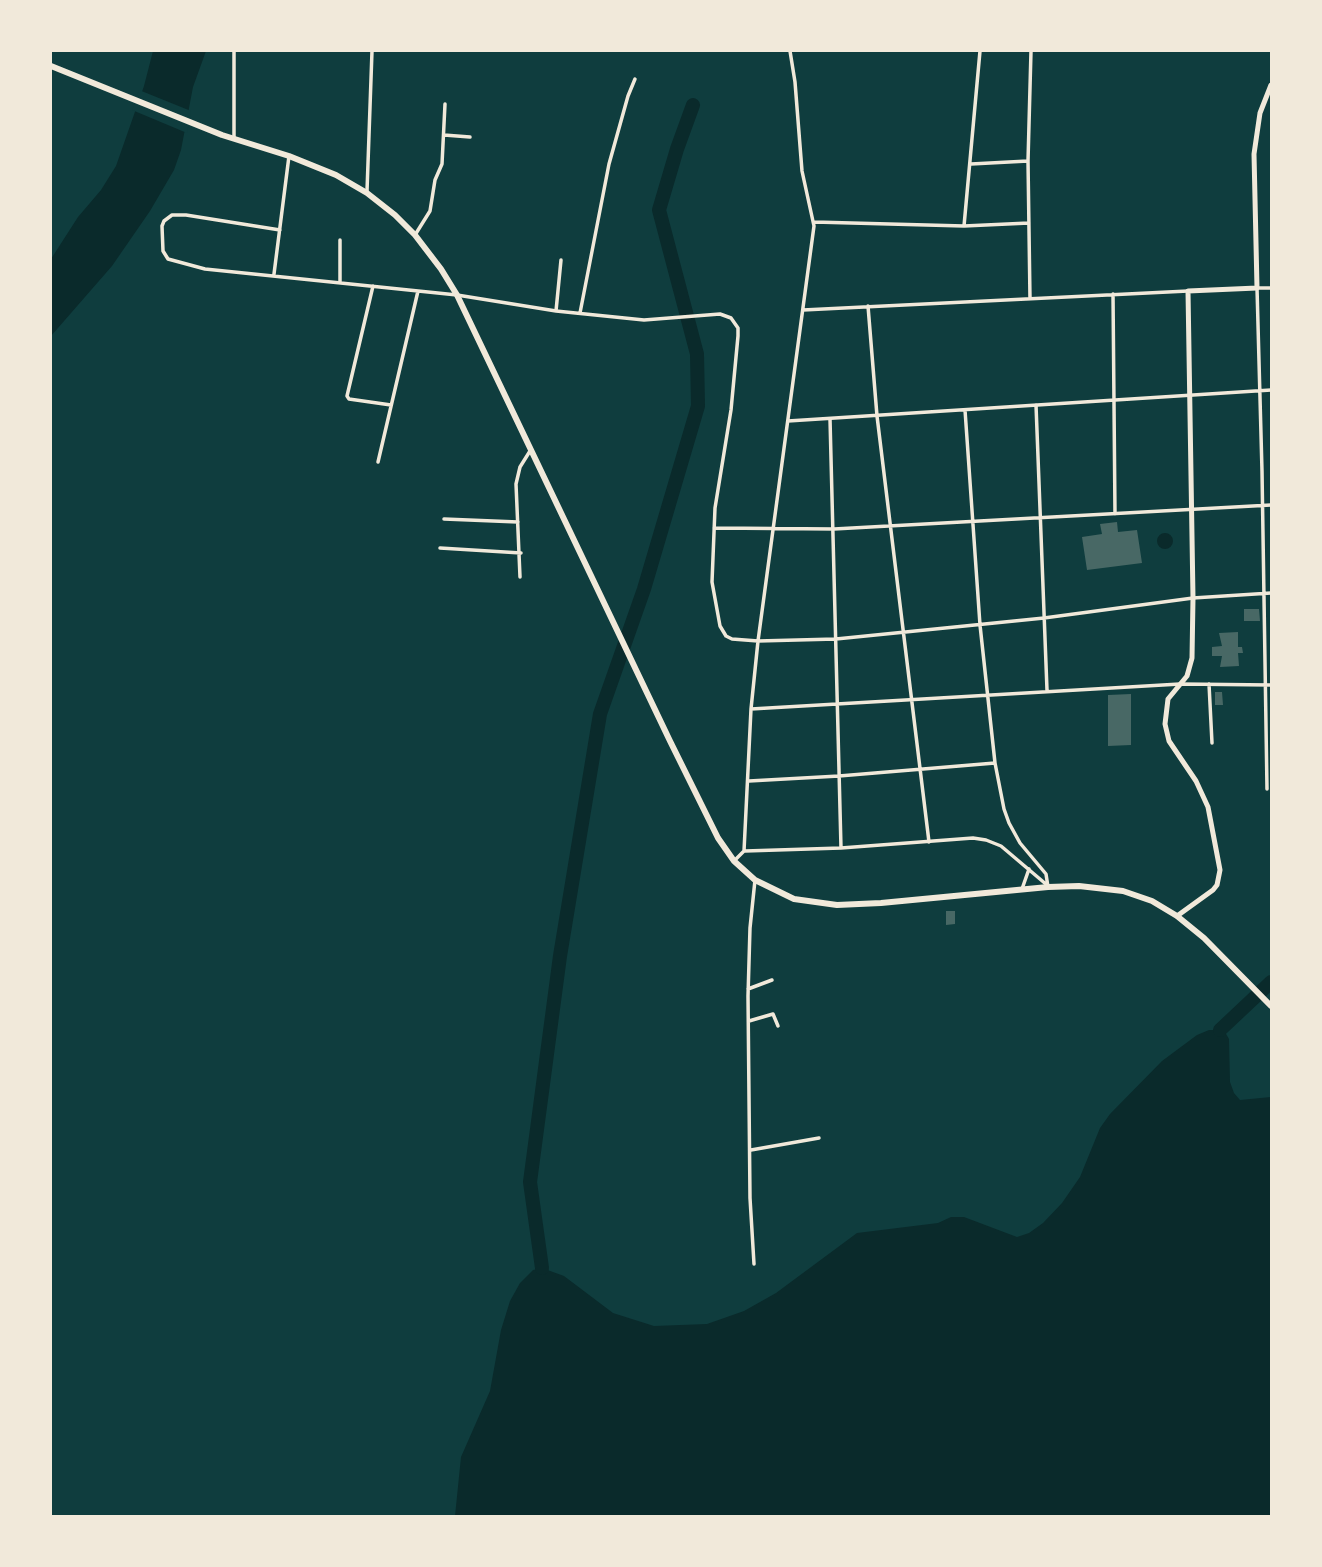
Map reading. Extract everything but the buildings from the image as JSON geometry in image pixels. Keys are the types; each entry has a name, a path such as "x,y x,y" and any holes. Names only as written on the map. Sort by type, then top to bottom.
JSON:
{"highway":[{"path":"51,66 222,135 289,156 336,175 395,215 415,235 457,295 718,838 734,861 755,880 794,899 837,905 1048,887 1079,886 1123,891 1152,901 1177,916 1271,1006"}],"street":[{"path":"234,51 234,139"},
{"path":"367,194 372,51"},
{"path":"734,861 744,851 751,709 758,641 814,222 802,171 790,51"},
{"path":"964,226 980,51"},
{"path":"1030,299 1028,161 1031,51"},
{"path":"580,313 609,164 635,79"},
{"path":"1267,789 1269,722 1264,685 1265,593 1254,153 1260,113 1271,85"},
{"path":"415,235 430,211 435,180 442,164 445,104"},
{"path":"444,135 470,137"},
{"path":"274,274 289,156"},
{"path":"971,164 1028,161"},
{"path":"280,230 180,214 167,218 162,226 163,251 168,259 205,269 418,290 556,311 644,320 726,315 735,322 738,336 731,410 714,528 712,582 720,626 726,636 732,639 836,639 1044,618 1193,598 1271,593"},
{"path":"814,222 964,226 1029,223"},
{"path":"340,240 340,282"},
{"path":"556,311 561,260"},
{"path":"373,286 347,397 391,405"},
{"path":"803,310 1271,288"},
{"path":"378,462 418,290"},
{"path":"1177,916 1213,890 1217,885 1220,870 1203,793 1166,733 1168,699 1186,676 1192,658 1188,290"},
{"path":"1112,294 1115,514"},
{"path":"868,306 877,416 929,842"},
{"path":"788,421 1271,390"},
{"path":"1035,405 1047,691"},
{"path":"965,410 980,625 995,763 1003,809 1020,843 1046,874 1048,887"},
{"path":"830,419 841,848"},
{"path":"520,577 517,476 531,450"},
{"path":"714,528 834,529 1271,505"},
{"path":"444,519 517,522"},
{"path":"440,548 521,553"},
{"path":"751,709 1180,684 1271,685"},
{"path":"1209,684 1212,743"},
{"path":"749,780 839,776 995,763"},
{"path":"744,851 841,848 973,838 1000,846 1048,887"},
{"path":"1022,889 1030,869"},
{"path":"754,1264 750,1198 748,989 755,880"},
{"path":"748,989 772,980"},
{"path":"749,1021 773,1014 778,1026"},
{"path":"751,1150 819,1138"}],"water":[{"path":"153,51 206,51 193,87 181,150 174,170 112,266 51,336 51,259 116,166 144,86"},
{"path":"1165,533 1171,535 1171,547 1165,549 1159,547 1157,541 1159,535"},
{"path":"1209,1030 1225,1032 1229,1039 1230,1082 1240,1100 1271,1097 1271,1516 455,1516 461,1457 490,1391 501,1330 510,1301 520,1283 533,1270 542,1268 564,1276 613,1313 654,1326 707,1324 744,1311 776,1293 857,1233 964,1217 1017,1237 1029,1233 1062,1203 1080,1177 1100,1128 1110,1114 1162,1061 1197,1035"}],"pier":[{"path":"139,90 191,111 187,133 132,110"}],"waterway":[{"path":"542,1268 530,1182 560,956 600,714 644,589 698,406 697,354 659,210 693,105"},
{"path":"1220,1030 1271,982"}]}
